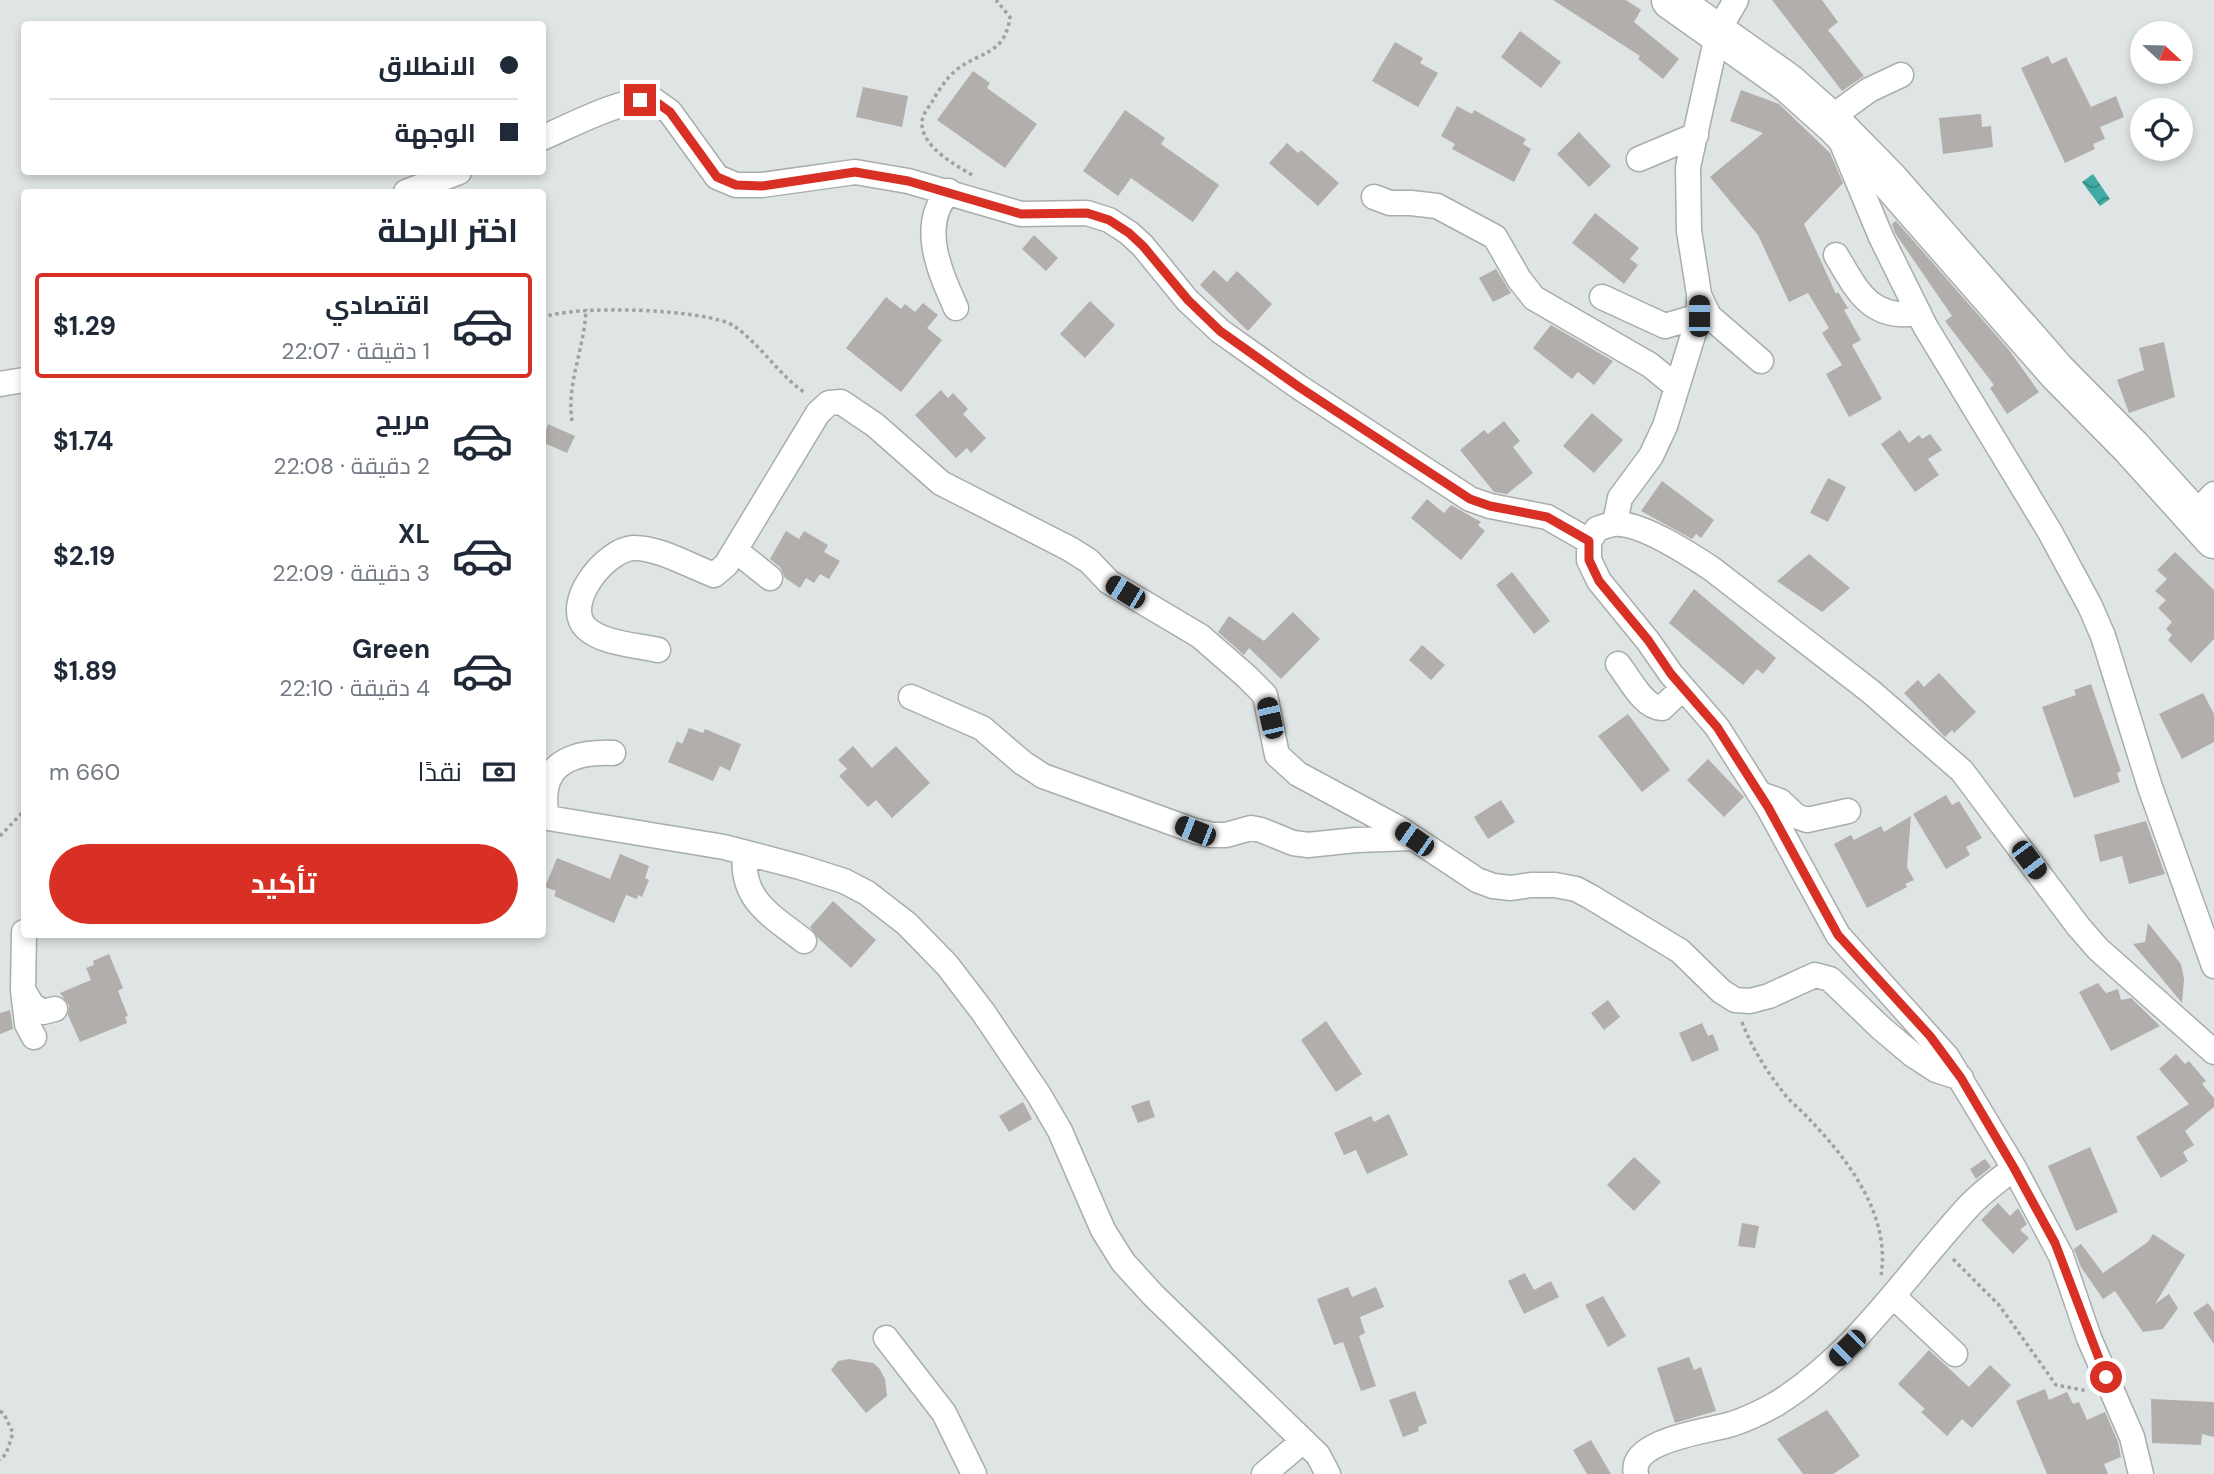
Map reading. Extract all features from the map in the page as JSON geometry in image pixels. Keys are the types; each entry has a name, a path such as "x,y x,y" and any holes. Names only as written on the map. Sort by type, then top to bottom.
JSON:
{"main road":[{"path":"1671,0 1727,16 1788,83 1832,122 1912,206 2057,372 2131,447 2207,517"}],"street":[{"path":"1615,523 1620,498 1659,441 1699,305 1689,231 1688,167 1727,16"},
{"path":"1901,75 1869,90 1832,122 1881,237 1919,313 2050,532 2090,606 2103,636 2142,763 2214,966"},
{"path":"546,136 593,116 640,100 652,99 670,112 717,177 736,185 762,186 855,172 949,191 1021,214 1087,213 1109,220 1143,246 1188,300 1220,331 1299,387 1470,499 1490,506 1547,517 1589,541"},
{"path":"1639,159 1696,135"},
{"path":"414,189 451,175"},
{"path":"949,191 935,212 934,240 941,276 957,308"},
{"path":"1374,197 1390,204 1411,202 1437,206 1495,237 1519,279 1534,298 1650,365 1677,387"},
{"path":"1836,255 1858,293 1867,302 1906,315 1919,313"},
{"path":"1602,297 1665,326 1699,305"},
{"path":"1699,305 1761,361"},
{"path":"0,384 21,380"},
{"path":"658,650 604,637 589,631 580,621 585,588 595,571 629,548 648,548 714,575 726,565 818,412 829,403 841,402 875,425 941,483 1070,548 1089,561 1109,582 1200,636 1222,653 1265,695 1272,741 1277,755 1287,765 1414,839 1477,880 1493,886 1511,888 1555,885 1576,889 1680,951 1721,991 1735,1000 1750,1001 1769,996 1815,975 1830,979 1913,1055 1936,1070 1961,1078"},
{"path":"2141,1474 2132,1437 2089,1338 2061,1256 2014,1168 1961,1078 1930,1036 1838,935 1759,794 1717,727 1599,581 1589,560 1589,541 1597,529 1615,523 1635,528 1668,542 1712,569 1922,734 1970,780 2098,949 2214,1052"},
{"path":"735,550 770,578"},
{"path":"1619,664 1646,700 1656,708 1662,708 1683,688"},
{"path":"911,697 982,728 1023,763 1043,775 1195,831 1226,835 1251,828 1293,843 1308,845 1375,839 1414,839"},
{"path":"546,787 562,762 589,752 613,752"},
{"path":"1759,794 1780,801 1796,816 1807,820 1848,811"},
{"path":"546,817 724,847 844,881 867,892 927,942 983,1012 1051,1113 1103,1230 1123,1262 1153,1296 1318,1455 1328,1474"},
{"path":"745,853 743,872 749,891 757,903 804,941"},
{"path":"0,938 21,932"},
{"path":"24,938 23,990 27,1024 34,1037"},
{"path":"23,990 32,1005 43,1012 55,1009"},
{"path":"1636,1472 1640,1457 1655,1445 1736,1422 1785,1398 1836,1358 1886,1290 1937,1244 1971,1204 2014,1168"},
{"path":"1886,1290 1955,1354"},
{"path":"887,1338 944,1413 974,1474"},
{"path":"1264,1474 1303,1441"}],"path":[{"path":"975,176 934,147 923,132 922,118 956,70 988,54 1009,31 1010,17 996,0"},
{"path":"572,421 570,404 586,309"},
{"path":"546,316 586,309 620,309 723,320 747,337 802,391 816,400 829,403"},
{"path":"0,836 21,814"},
{"path":"1735,1000 1752,1047 1788,1098 1811,1120 1855,1175 1871,1205 1880,1228 1886,1290"},
{"path":"1937,1244 1999,1305 2056,1385 2114,1396"},
{"path":"0,1411 13,1433 6,1454 0,1460"}],"water":[{"path":"2093,174 2110,199 2100,206 2082,182"}],"building":[{"path":"1553,0 1626,0 1641,10 1634,22 1679,59 1663,79 1638,59 1640,56"},
{"path":"1772,0 1822,0 1838,22 1828,30 1864,76 1842,91"},
{"path":"1520,31 1561,62 1541,88 1501,57"},
{"path":"1395,42 1423,58 1420,63 1438,73 1418,107 1372,81"},
{"path":"2048,56 2052,64 2066,57 2091,107 2116,96 2124,117 2100,127 2105,139 2093,144 2095,149 2065,163 2021,68"},
{"path":"973,71 990,83 987,88 1037,124 1005,168 937,120"},
{"path":"863,87 908,96 902,127 856,117"},
{"path":"1741,90 1779,104 1830,153 1843,183 1804,224 1836,294 1838,292 1848,308 1844,310 1861,340 1852,345 1882,399 1849,417 1826,374 1842,365 1822,333 1829,328 1808,293 1789,302 1758,235 1710,177 1763,133 1730,121"},
{"path":"1457,106 1472,114 1474,110 1526,139 1523,144 1531,149 1514,182 1452,149 1455,144 1441,136"},
{"path":"1125,110 1165,138 1161,144 1219,185 1193,222 1131,178 1118,196 1083,171"},
{"path":"1981,114 1982,127 1991,126 1993,147 1943,154 1939,118"},
{"path":"1579,132 1611,166 1589,187 1557,154"},
{"path":"1287,143 1298,153 1301,150 1339,183 1318,206 1269,163"},
{"path":"1595,213 1639,248 1630,259 1638,265 1624,284 1572,243"},
{"path":"1896,221 2009,350 2039,392 2007,414 1990,388 1994,385 1945,321 1952,316 1895,233 1892,224"},
{"path":"1034,235 1058,258 1046,271 1022,249"},
{"path":"1496,269 1511,293 1493,302 1479,278"},
{"path":"1214,270 1227,282 1237,271 1272,304 1248,331 1200,285"},
{"path":"886,297 901,309 905,304 915,312 923,303 938,315 927,328 942,340 901,392 846,348"},
{"path":"1090,301 1115,325 1085,358 1060,334"},
{"path":"1551,325 1613,361 1594,385 1578,372 1572,379 1533,348"},
{"path":"2164,342 2175,397 2129,413 2117,380 2144,370 2139,348"},
{"path":"941,390 948,398 953,393 968,409 963,414 986,438 971,453 967,448 956,458 915,415"},
{"path":"1592,413 1623,440 1594,473 1563,446"},
{"path":"1504,421 1520,441 1513,447 1533,473 1507,494 1494,492 1460,450 1484,430 1488,434"},
{"path":"548,424 575,436 567,453 546,444"},
{"path":"1900,430 1909,443 1919,435 1922,439 1930,434 1942,450 1928,459 1939,475 1915,492 1881,444"},
{"path":"1828,478 1846,487 1828,522 1810,513"},
{"path":"1662,481 1714,520 1701,538 1696,534 1692,539 1641,511"},
{"path":"1427,499 1444,513 1451,505 1481,522 1478,525 1485,531 1461,560 1411,518"},
{"path":"786,531 799,539 804,531 828,545 824,552 840,561 829,579 820,574 814,583 806,578 800,588 785,578 780,567 770,559"},
{"path":"2175,552 2214,590 2214,639 2191,663 2168,640 2172,635 2166,629 2172,622 2158,608 2166,600 2155,591 2167,579 2157,570"},
{"path":"1809,554 1850,588 1822,612 1777,581"},
{"path":"1512,572 1550,621 1534,634 1496,585"},
{"path":"1694,589 1776,658 1763,674 1757,669 1743,685 1669,623"},
{"path":"1293,612 1320,639 1281,679 1249,648 1244,655 1218,632 1229,616 1264,641"},
{"path":"1422,645 1445,665 1431,680 1409,660"},
{"path":"1939,673 1976,712 1954,733 1952,730 1945,737 1904,693 1918,680 1924,687"},
{"path":"2091,684 2121,771 2117,773 2120,782 2074,798 2042,707 2076,695 2074,690"},
{"path":"2203,693 2214,714 2214,742 2182,759 2159,714"},
{"path":"1628,714 1670,770 1642,792 1598,736"},
{"path":"689,728 703,733 705,729 741,744 730,771 720,766 713,781 668,762 677,741 682,744"},
{"path":"853,746 872,768 896,746 930,783 892,818 876,800 868,807 839,776 847,769 838,760"},
{"path":"1708,759 1744,797 1724,817 1687,780"},
{"path":"1946,795 1952,805 1959,801 1982,838 1966,847 1970,855 1946,869 1913,814"},
{"path":"1501,800 1515,822 1488,839 1474,817"},
{"path":"1911,816 1907,867 1914,880 1905,884 1907,887 1867,908 1834,844 1851,835 1854,840 1881,826 1884,832"},
{"path":"2146,821 2165,874 2129,884 2122,856 2100,862 2094,835"},
{"path":"620,854 649,866 645,878 649,880 642,897 638,895 637,899 626,895 614,923 554,896 556,891 546,887 557,858 610,879"},
{"path":"833,901 876,940 851,968 818,938 810,927"},
{"path":"2148,923 2181,964 2184,979 2182,1003 2133,944 2145,942"},
{"path":"109,954 123,988 118,991 128,1016 125,1017 127,1023 80,1042 68,1015 69,1005 60,993 91,980 86,968 94,965 93,961"},
{"path":"2098,983 2106,993 2118,989 2121,1000 2131,998 2160,1026 2111,1051 2079,992"},
{"path":"1608,1000 1620,1017 1604,1030 1591,1013"},
{"path":"10,1010 13,1029 0,1034 0,1013"},
{"path":"1326,1021 1362,1074 1336,1092 1301,1040"},
{"path":"1702,1023 1708,1036 1713,1034 1719,1050 1692,1062 1679,1033"},
{"path":"2176,1054 2185,1064 2189,1061 2206,1081 2202,1084 2214,1098 2214,1107 2185,1131 2194,1145 2183,1152 2188,1161 2161,1178 2136,1137 2189,1104 2159,1069"},
{"path":"1149,1100 1155,1117 1138,1123 1131,1106"},
{"path":"1023,1102 1032,1119 1009,1132 999,1116"},
{"path":"1389,1114 1408,1155 1367,1174 1356,1150 1344,1155 1334,1133 1371,1116 1374,1122"},
{"path":"2090,1147 2118,1212 2076,1231 2048,1166"},
{"path":"1634,1157 1661,1182 1634,1211 1607,1185"},
{"path":"1985,1159 1991,1167 1976,1179 1970,1169"},
{"path":"1998,1203 2010,1216 2018,1208 2027,1224 2020,1230 2029,1238 2013,1254 1981,1220"},
{"path":"1742,1223 1759,1226 1755,1248 1738,1246"},
{"path":"2153,1234 2185,1255 2155,1304 2169,1294 2178,1308 2163,1329 2143,1332 2115,1291 2103,1299 2081,1267 2074,1249 2081,1244 2103,1273 2148,1242"},
{"path":"1525,1273 1534,1290 1551,1281 1559,1297 1524,1314 1508,1281"},
{"path":"1348,1287 1352,1297 1376,1287 1384,1307 1360,1317 1365,1333 1359,1336 1376,1386 1361,1391 1343,1342 1334,1345 1317,1299"},
{"path":"1603,1296 1626,1336 1608,1347 1585,1305"},
{"path":"2208,1303 2214,1312 2214,1344 2193,1313"},
{"path":"1929,1350 1969,1387 1990,1365 2011,1385 1972,1428 1962,1419 1947,1436 1921,1412 1925,1409 1898,1384"},
{"path":"1689,1357 1694,1370 1701,1367 1716,1411 1675,1423 1657,1368"},
{"path":"849,1359 873,1363 885,1379 887,1396 866,1413 831,1370 838,1361"},
{"path":"2045,1389 2049,1400 2067,1392 2073,1404 2079,1402 2087,1420 2105,1412 2118,1442 2121,1457 2104,1464 2108,1474 2047,1474 2016,1401"},
{"path":"1415,1391 1427,1423 1418,1427 1419,1431 1403,1437 1389,1400"},
{"path":"2151,1399 2214,1402 2214,1437 2202,1434 2201,1445 2152,1443"},
{"path":"1827,1410 1860,1456 1833,1474 1803,1474 1777,1439"},
{"path":"1591,1440 1611,1474 1587,1474 1573,1450"}],"route":[{"path":"640,100 652,99 661,104 689,136 717,177 736,185 762,186 855,172 949,191 1021,214 1087,213 1109,220 1143,246 1188,300 1220,331 1299,387 1470,499 1490,506 1547,517 1576,531 1589,541 1589,560 1599,581 1648,640 1671,674 1717,727 1768,807 1838,935 1930,1036 1961,1078 2055,1243 2106,1377"}]}
